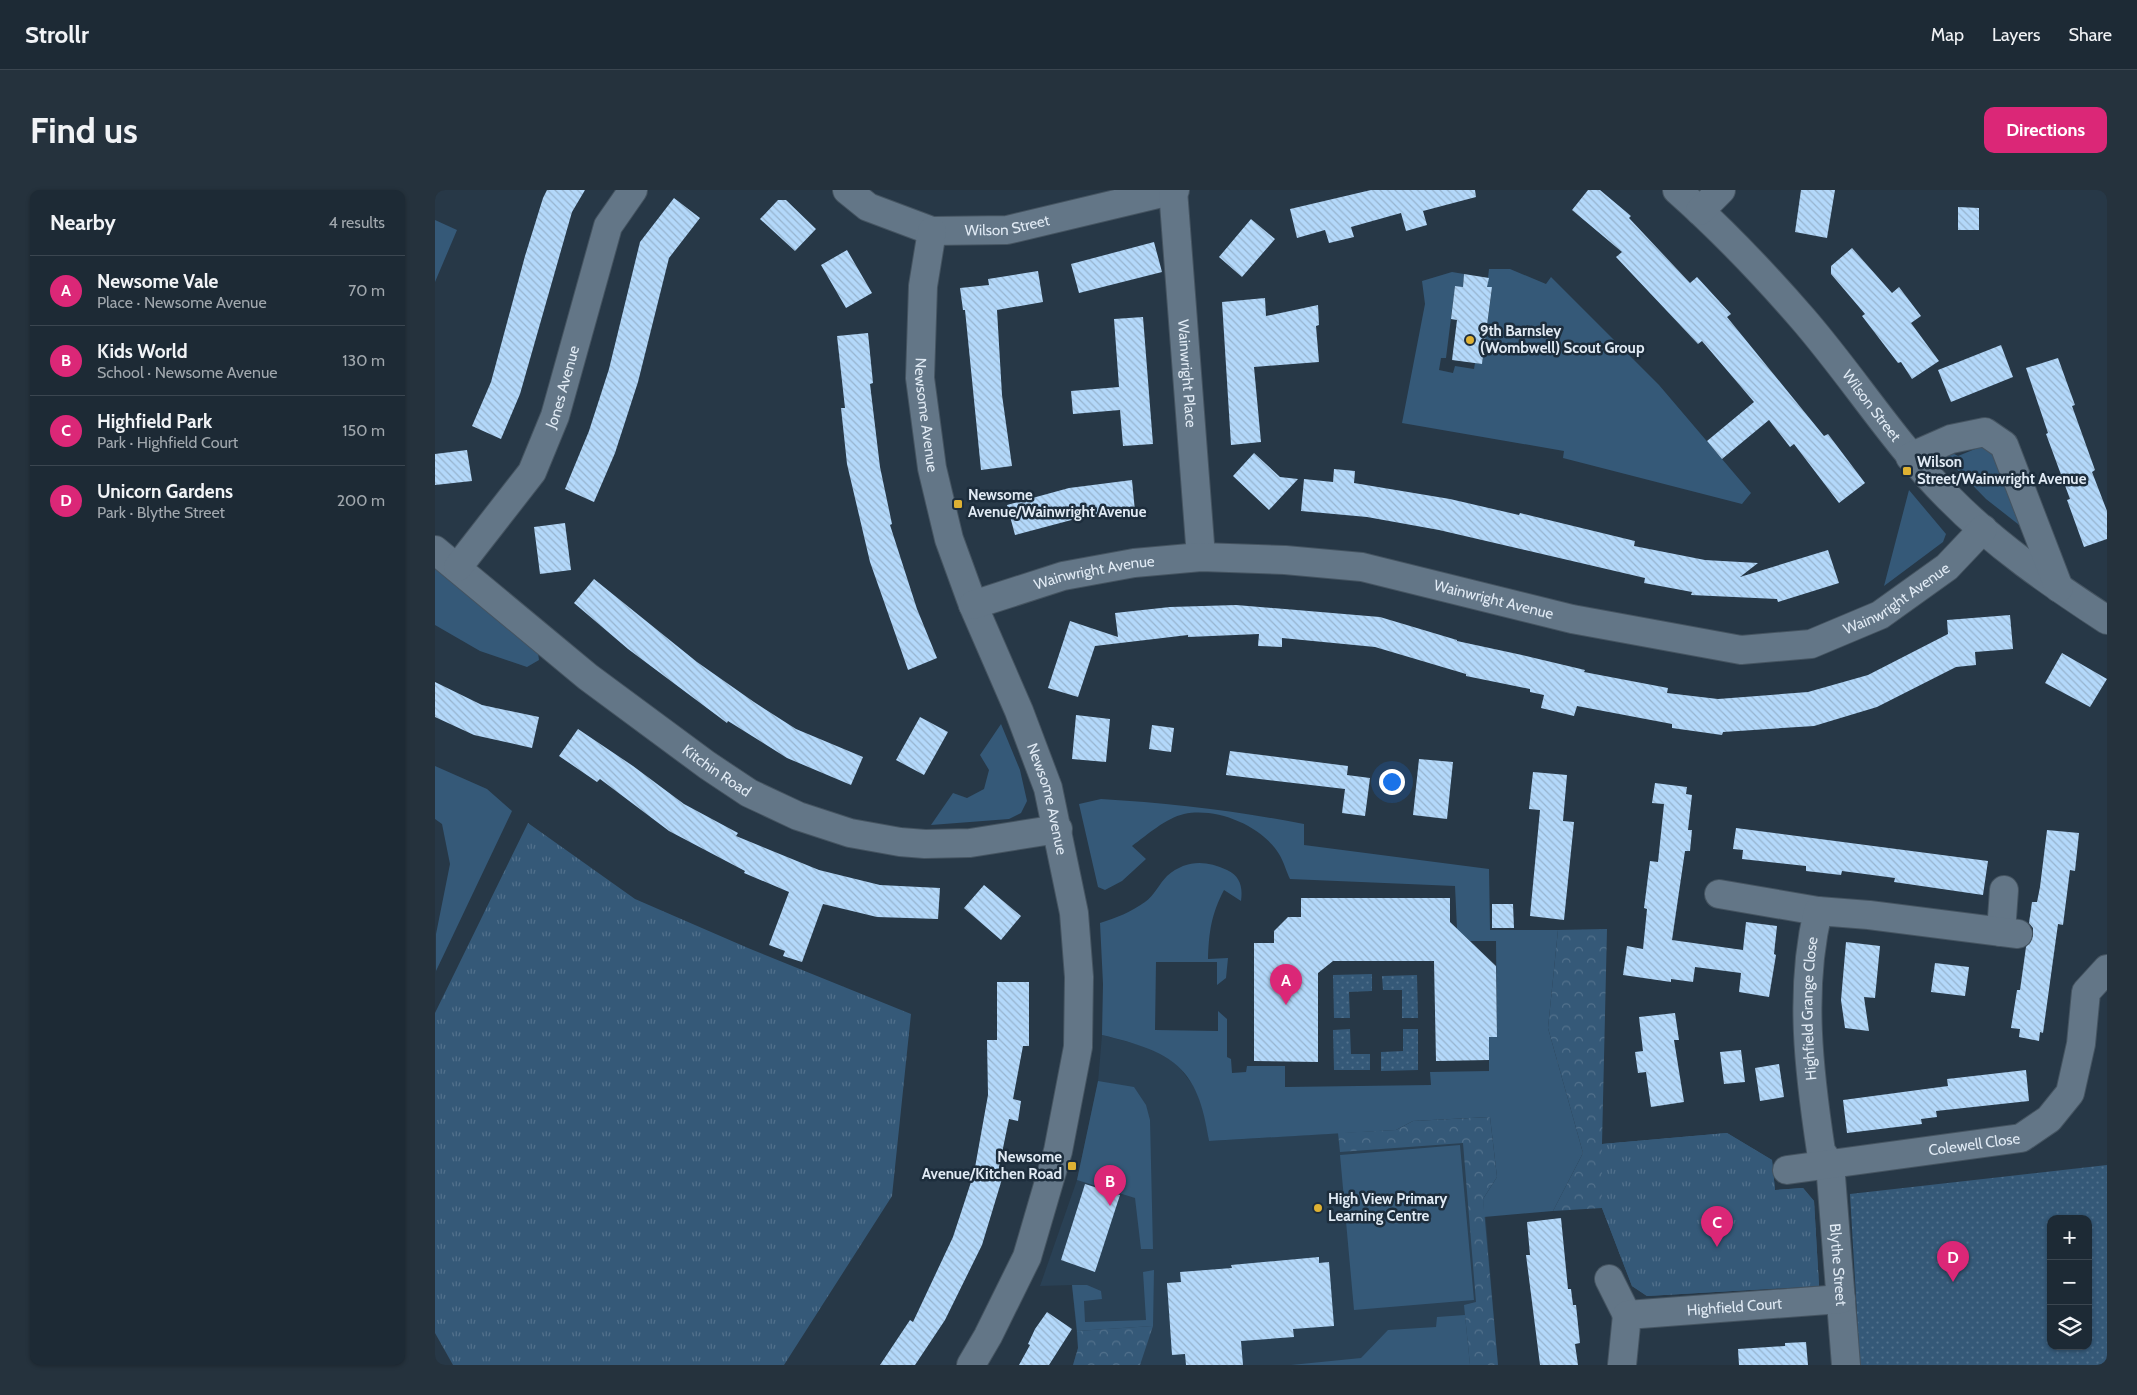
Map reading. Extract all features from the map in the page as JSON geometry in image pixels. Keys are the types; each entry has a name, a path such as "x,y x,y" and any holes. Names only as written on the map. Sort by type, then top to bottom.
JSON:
{"street":[{"name":"Jones Avenue","path":"458,567 532,472 555,416 609,226 633,190"},
{"name":"Wilson Street","path":"847,190 867,207 931,231 1007,230 1174,190"},
{"name":"Wainwright Place","path":"1174,190 1201,557"},
{"name":"Wilson Street","path":"1677,190 1700,211 1803,320 1910,457 1950,500 1983,530 2059,588 2107,620"},
{"path":"1700,211 1721,190"},
{"name":"Newsome Avenue","path":"931,231 923,286 921,378 932,468 949,538 973,605 1019,711 1048,788 1074,913 1079,977 1078,1048 1058,1151 1027,1257 988,1336 971,1365"},
{"path":"1910,457 1951,439 1985,432 2004,445 2059,588"},
{"name":"Wainwright Avenue","path":"973,605 1063,576 1134,562 1201,557 1285,560 1362,566 1572,619 1741,650 1811,644 1880,614 1947,567 1983,530"},
{"name":"Kitchin Road","path":"435,550 458,567 587,677 707,765 749,793 798,816 850,833 900,842 925,844 970,843 1058,829"},
{"path":"1719,894 1818,911 1869,915 2009,933 2004,890"},
{"name":"Highfield Grange Close","path":"1818,911 1813,930 1806,1022 1821,1151 1830,1164"},
{"name":"Colewell Close","path":"1787,1170 2021,1138 2049,1119 2070,1093 2081,1044 2086,992 2107,969"},
{"name":"Blythe Street","path":"1830,1164 1846,1365"},
{"path":"1609,1279 1627,1315 1622,1365"},
{"name":"Highfield Court","path":"1627,1315 1841,1299"}],"shaded area":[{"name":"High View Primary Learning Centre","path":"1102,1035 1152,1048 1176,1063 1196,1089 1205,1115 1209,1141 1478,1125 1498,1365 1073,1365 1078,1348 1072,1285 1040,1286 1077,1180 1098,1082"}],"green space":[{"path":"435,220 457,230 435,282"},
{"path":"1489,269 1510,269 1546,284 1551,277 1659,385 1751,493 1742,504 1563,458 1564,451 1402,423 1425,304 1422,281 1452,272 1464,274 1463,287 1455,286 1446,358 1441,358 1439,370 1453,373 1455,366 1474,369 1475,363 1482,364 1492,288 1487,287"},
{"path":"1980,447 1991,450 2023,528 1986,499 1941,453 1945,449 1958,456"},
{"path":"1909,490 1946,534 1943,542 1884,586"},
{"path":"435,565 537,646 539,660 527,667 480,651 435,625"},
{"path":"1001,724 1020,770 1027,801 1021,813 1009,819 931,825 953,793 967,798 984,789 989,770 980,755"},
{"path":"435,766 487,789 512,811 436,971 436,934 450,864 442,824 435,819"},
{"path":"1101,799 1203,808 1279,819 1304,824 1304,845 1489,869 1490,930 1558,930 1548,1028 1583,1153 1553,1211 1484,1217 1483,1199 1497,1177 1490,1117 1413,1121 1396,1130 1209,1141 1198,1095 1189,1079 1178,1066 1164,1056 1147,1048 1102,1035 1103,984 1100,923 1134,909 1145,902 1167,876 1174,871 1196,863 1211,864 1227,870 1235,875 1240,882 1241,901 1224,890 1213,916 1208,959 1228,958 1226,978 1217,985 1217,962 1156,962 1155,1030 1218,1031 1218,1011 1227,1019 1227,1057 1231,1059 1232,1073 1246,1072 1247,1066 1285,1066 1285,1087 1431,1085 1430,1072 1489,1071 1489,1037 1497,1037 1496,941 1470,941 1457,929 1455,886 1290,879 1279,854 1262,835 1237,821 1210,813 1177,816 1150,832 1132,846 1146,859 1122,881 1105,890 1098,887 1079,804"},
{"path":"528,823 635,899 748,948 911,1014 892,1196 784,1365 453,1365 435,1333 435,1013"},
{"path":"1607,929 1602,1144 1727,1133 1772,1160 1775,1190 1803,1188 1814,1201 1819,1286 1647,1296 1632,1286 1602,1208 1553,1211 1583,1153 1548,1028 1558,930"},
{"path":"1372,974 1372,991 1349,992 1350,1018 1334,1018 1333,975"},
{"path":"1417,975 1418,1018 1402,1018 1402,990 1383,990 1382,976"},
{"path":"1350,1029 1351,1054 1370,1054 1370,1070 1334,1070 1333,1030"},
{"path":"1403,1029 1418,1029 1418,1070 1381,1071 1381,1052 1403,1051"},
{"path":"1098,1081 1134,1087 1146,1105 1150,1120 1153,1249 1141,1249 1135,1198 1077,1180"},
{"path":"1490,1117 1497,1177 1483,1199 1498,1365 1470,1365 1464,1305 1476,1302 1463,1143 1340,1152 1338,1133 1396,1130 1413,1121"},
{"path":"1727,1133 1772,1160 1775,1190 1803,1188 1814,1201 1819,1286 1647,1296 1632,1286 1602,1208 1602,1144"},
{"path":"1460,1145 1474,1300 1354,1310 1340,1155"},
{"path":"2107,1165 2107,1365 1860,1365 1850,1194"},
{"path":"1154,1270 1153,1326 1077,1331 1072,1285 1087,1285 1101,1291 1102,1299 1084,1301 1085,1322 1146,1320 1143,1272"},
{"path":"1465,1315 1470,1365 1291,1365 1361,1358 1388,1330 1436,1327 1437,1317"},
{"path":"1153,1326 1140,1365 1073,1365 1078,1348 1077,1331"}],"building":[{"path":"547,190 585,190 572,212 520,394 501,439 472,426 491,382 525,256"},
{"path":"1371,190 1475,190 1476,197 1423,211 1427,225 1406,231 1401,213 1351,227 1354,237 1329,243 1325,230 1297,238 1290,209"},
{"path":"1588,190 1600,190 1631,216 1629,218 1690,283 1697,277 1731,314 1727,317 1824,436 1828,434 1865,483 1839,503 1794,444 1790,447 1769,420 1722,459 1707,441 1754,402 1702,341 1698,344 1616,257 1622,252 1572,210"},
{"path":"1801,190 1835,190 1827,238 1795,232"},
{"path":"674,198 700,218 669,258 638,382 615,453 594,502 565,489 589,431 609,369 640,242"},
{"path":"778,200 786,200 816,229 795,251 760,219"},
{"path":"1958,207 1979,208 1979,230 1958,230"},
{"path":"1251,219 1275,239 1242,277 1219,257"},
{"path":"1154,242 1162,272 1079,293 1071,264"},
{"path":"1852,248 1892,293 1899,287 1921,316 1911,323 1939,361 1912,379 1901,362 1898,363 1862,316 1865,314 1831,274 1831,266"},
{"path":"847,250 872,293 846,308 821,265"},
{"path":"1038,271 1043,302 997,310 1002,395 1012,466 981,470 965,310 963,310 960,288 989,285 988,279"},
{"name":"9th Barnsley (Wombwell) Scout Group","path":"1464,274 1489,278 1487,287 1492,287 1482,364 1452,360 1457,320 1451,319 1455,286 1463,287"},
{"path":"1265,298 1266,316 1318,305 1319,325 1316,326 1319,362 1254,367 1261,442 1231,445 1222,302"},
{"path":"1143,317 1153,444 1123,446 1120,410 1073,414 1071,391 1119,387 1114,319"},
{"path":"868,333 873,383 870,384 880,467 892,524 890,525 917,609 937,658 908,670 870,562 847,464 841,408 845,408 837,336"},
{"path":"2001,345 2013,377 1951,402 1938,370"},
{"path":"2058,358 2075,405 2072,406 2095,470 2092,472 2107,511 2107,539 2084,547 2067,500 2070,499 2046,434 2048,433 2026,368"},
{"path":"467,450 472,481 435,485 435,454"},
{"path":"1254,453 1280,477 1298,479 1269,510 1233,476"},
{"path":"1334,469 1355,471 1354,483 1450,499 1519,515 1520,513 1635,541 1634,546 1705,560 1758,563 1740,577 1828,550 1839,583 1778,602 1777,599 1691,595 1692,592 1644,583 1645,578 1439,530 1367,517 1301,511 1304,479 1333,482"},
{"path":"1132,480 1135,511 1079,518 1015,535 1007,505 1069,488"},
{"path":"565,523 571,570 540,574 534,527"},
{"path":"594,579 697,662 754,702 796,729 863,757 851,785 787,758 728,721 727,723 628,649 574,603"},
{"path":"1236,605 1380,617 1457,641 1585,670 1584,672 1668,688 1667,693 1718,699 1808,692 1868,675 1948,634 1947,620 2010,615 2013,649 1975,652 1976,665 1956,667 1877,707 1814,726 1723,732 1722,735 1672,728 1672,724 1577,706 1574,716 1541,708 1544,695 1530,692 1530,689 1466,676 1466,674 1375,647 1282,638 1282,647 1258,646 1259,634 1188,637 1188,635 1095,646 1078,697 1048,688 1070,621 1118,637 1115,613 1170,607"},
{"path":"2062,653 2107,679 2090,707 2045,683"},
{"path":"435,682 482,705 539,717 532,748 474,735 435,717"},
{"path":"1076,715 1110,719 1106,762 1072,759"},
{"path":"920,717 948,732 924,775 896,760"},
{"path":"1152,725 1174,728 1171,752 1149,749"},
{"path":"578,729 633,766 684,804 738,833 736,836 819,870 880,885 940,888 938,919 877,917 823,904 802,962 783,956 785,951 769,945 789,892 744,873 745,871 669,831 600,779 597,782 559,756"},
{"path":"1230,751 1348,766 1347,775 1370,778 1365,816 1342,813 1345,789 1226,775"},
{"path":"1419,759 1453,762 1447,819 1413,815"},
{"path":"1533,772 1567,775 1563,821 1574,822 1564,920 1530,916 1540,810 1529,809"},
{"path":"1655,783 1687,787 1686,794 1692,795 1688,830 1692,830 1690,851 1685,851 1672,940 1743,950 1746,922 1777,926 1774,954 1776,955 1769,997 1739,992 1741,973 1695,967 1693,982 1671,979 1671,982 1623,975 1627,946 1643,949 1647,909 1644,908 1650,861 1658,862 1664,804 1652,803"},
{"path":"1736,828 1988,861 1983,895 1894,882 1895,878 1842,871 1841,875 1806,871 1806,866 1742,859 1743,850 1733,849"},
{"path":"2047,830 2079,833 2075,871 2070,870 2063,925 2058,924 2043,1033 2040,1032 2039,1041 2019,1037 2020,1029 2011,1028 2017,990 2020,990 2026,947 2033,936 2033,928 2029,923 2032,902 2037,902 2040,887"},
{"path":"984,885 1021,916 1001,940 964,908"},
{"path":"1301,898 1450,898 1450,922 1496,966 1497,1037 1489,1037 1489,1060 1436,1061 1434,961 1333,961 1318,973 1318,1062 1254,1061 1254,943 1274,943 1274,931 1288,917 1301,917"},
{"path":"1492,904 1513,904 1514,928 1492,928"},
{"path":"1846,942 1880,946 1875,998 1864,997 1869,1031 1845,1028 1841,1000"},
{"path":"1935,963 1969,967 1965,996 1931,992"},
{"path":"997,982 1029,982 1029,1046 1023,1046 1013,1099 1021,1101 1018,1121 1009,1119 997,1177 1002,1179 982,1245 945,1320 915,1365 880,1365 910,1320 913,1322 953,1237 974,1173 988,1095 987,1040 997,1040"},
{"path":"1675,1013 1679,1040 1674,1040 1684,1102 1651,1107 1646,1072 1638,1073 1635,1052 1643,1051 1639,1017"},
{"path":"1741,1050 1745,1082 1724,1084 1720,1052"},
{"path":"1779,1064 1784,1097 1760,1101 1755,1068"},
{"path":"2026,1070 2029,1101 1936,1111 1937,1117 1921,1119 1922,1124 1847,1133 1843,1100 1948,1086 1947,1079"},
{"path":"1085,1184 1120,1195 1095,1272 1061,1260"},
{"path":"1561,1218 1568,1289 1571,1289 1573,1305 1576,1305 1580,1343 1575,1344 1578,1365 1540,1365 1526,1255 1530,1255 1527,1222"},
{"path":"1319,1257 1319,1263 1329,1262 1334,1326 1293,1329 1294,1337 1241,1341 1243,1365 1186,1365 1185,1354 1172,1355 1167,1283 1181,1282 1180,1272 1232,1268 1231,1265"},
{"path":"1047,1312 1072,1329 1049,1365 1019,1365 1030,1345 1028,1344 1035,1329"},
{"path":"1806,1342 1808,1365 1739,1365 1738,1349 1785,1346 1785,1343"}],"place":[{"name":"9th Barnsley (Wombwell) Scout Group","path":"1470,340"},
{"name":"Wilson Street/Wainwright Avenue","path":"1907,471"},
{"name":"Newsome Avenue/Wainwright Avenue","path":"958,504"},
{"name":"Newsome Vale","path":"1286,1005"},
{"name":"Newsome Avenue/Kitchen Road","path":"1072,1166"},
{"name":"Kids World","path":"1110,1206"},
{"name":"High View Primary Learning Centre","path":"1318,1208"},
{"name":"Highfield Park","path":"1717,1247"},
{"name":"Unicorn Gardens","path":"1953,1282"}]}
